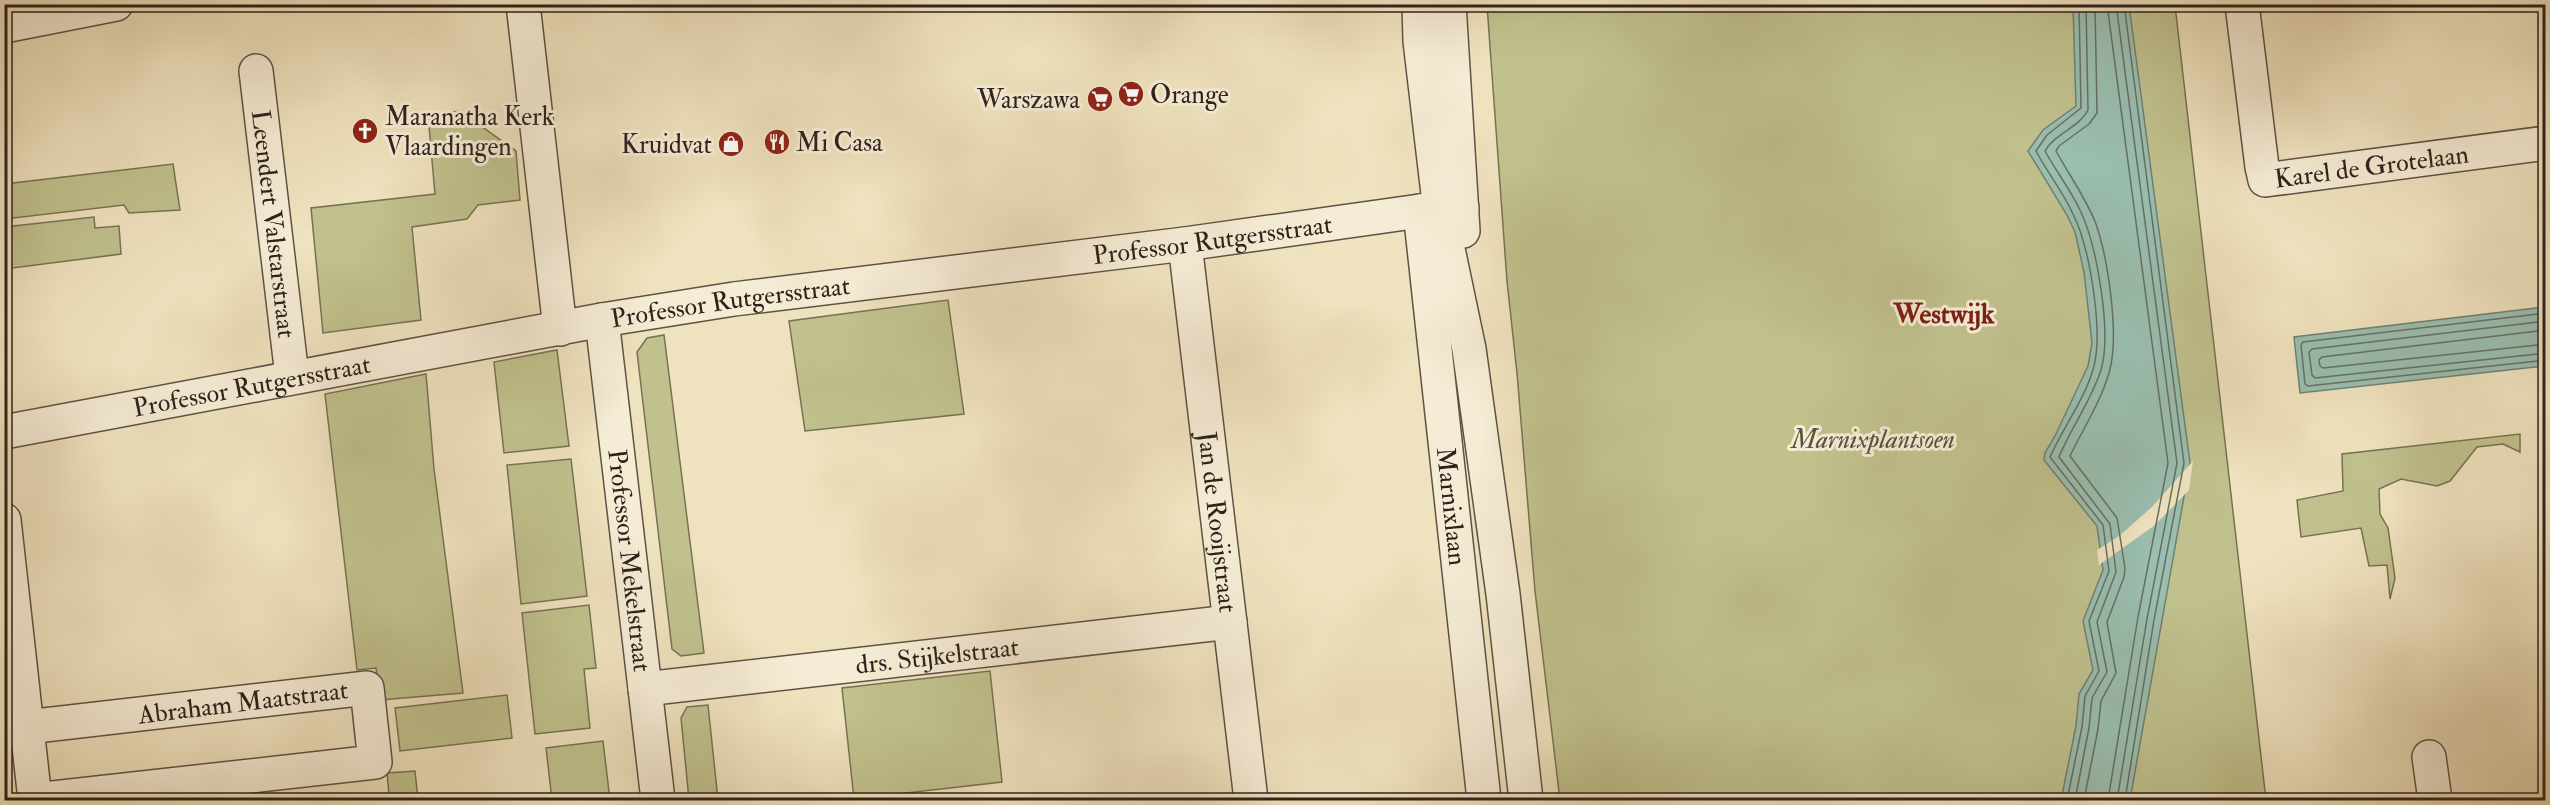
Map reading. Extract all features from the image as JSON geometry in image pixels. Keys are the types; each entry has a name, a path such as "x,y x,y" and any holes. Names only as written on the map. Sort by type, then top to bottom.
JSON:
{"street":[{"path":"4,26 116,4"},
{"path":"523,4 560,329"},
{"name":"Marnixlaan","path":"1419,4 1420,41 1441,210 1469,350 1503,594 1526,801"},
{"name":"Marnixlaan","path":"1449,4 1441,210 1460,598 1484,801"},
{"name":"Karel de Grotelaan","path":"2242,4 2265,180 2546,143"},
{"name":"Leendert Valstarstraat","path":"256,71 292,376"},
{"name":"Professor Rutgersstraat","path":"4,432 292,376 602,320 734,299 1441,210"},
{"name":"Jan de Rooijstraat","path":"1185,244 1251,801"},
{"name":"Professor Mekelstraat","path":"602,320 658,801"},
{"name":"Abraham Maatstraat","path":"4,520 35,800 375,762 367,688 27,727"},
{"name":"drs. Stijkelstraat","path":"645,689 1230,622"},
{"path":"2429,757 2435,801"}],"green space":[{"name":"Marnixplantsoen","path":"1487,5 2175,5 2266,800 1560,800 1535,591 1507,281"},
{"path":"460,111 516,151 520,200 478,205 467,219 412,227 421,320 323,333 311,208 435,194 428,115"},
{"path":"173,164 180,210 129,213 124,205 5,219 5,184"},
{"path":"94,217 95,228 119,226 121,254 5,269 5,227"},
{"path":"948,300 964,414 805,431 789,321"},
{"path":"664,335 704,653 681,656 672,649 637,352 647,338"},
{"path":"557,350 569,446 504,453 494,362"},
{"path":"426,374 434,469 463,693 380,700 376,668 357,670 325,394"},
{"path":"2520,434 2520,452 2503,444 2477,447 2450,481 2437,486 2401,479 2379,489 2380,514 2388,528 2395,578 2390,599 2387,565 2369,566 2361,528 2301,537 2297,500 2343,491 2342,454"},
{"path":"571,459 587,596 521,604 507,465"},
{"path":"589,605 596,668 584,669 590,728 535,734 522,613"},
{"path":"990,671 1002,782 854,799 842,688"},
{"path":"507,695 512,738 400,751 395,708"},
{"path":"708,705 718,800 689,800 681,718 687,707"},
{"path":"603,741 610,800 552,800 546,748"},
{"path":"415,771 418,800 338,800 389,795 387,773"}],"water":[{"path":"2073,5 2129,5 2190,463 2130,800 2061,800 2076,726 2079,694 2093,670 2083,621 2103,570 2097,526 2044,460 2045,453 2088,366 2092,343 2084,272 2075,232 2028,151 2043,130 2076,106"},
{"path":"2545,307 2545,366 2300,393 2294,337"}],"pier":[{"path":"2193,461 2189,490 2155,525 2099,565 2097,550 2119,536 2152,507"}],"place":[{"name":"Orange","path":"1131,94"},
{"name":"Warszawa","path":"1100,99"},
{"name":"Maranatha Kerk Vlaardingen","path":"365,131"},
{"name":"Mi Casa","path":"777,142"},
{"name":"Kruidvat","path":"731,144"}],"district":[{"name":"Westwijk","path":"1944,313"}]}
